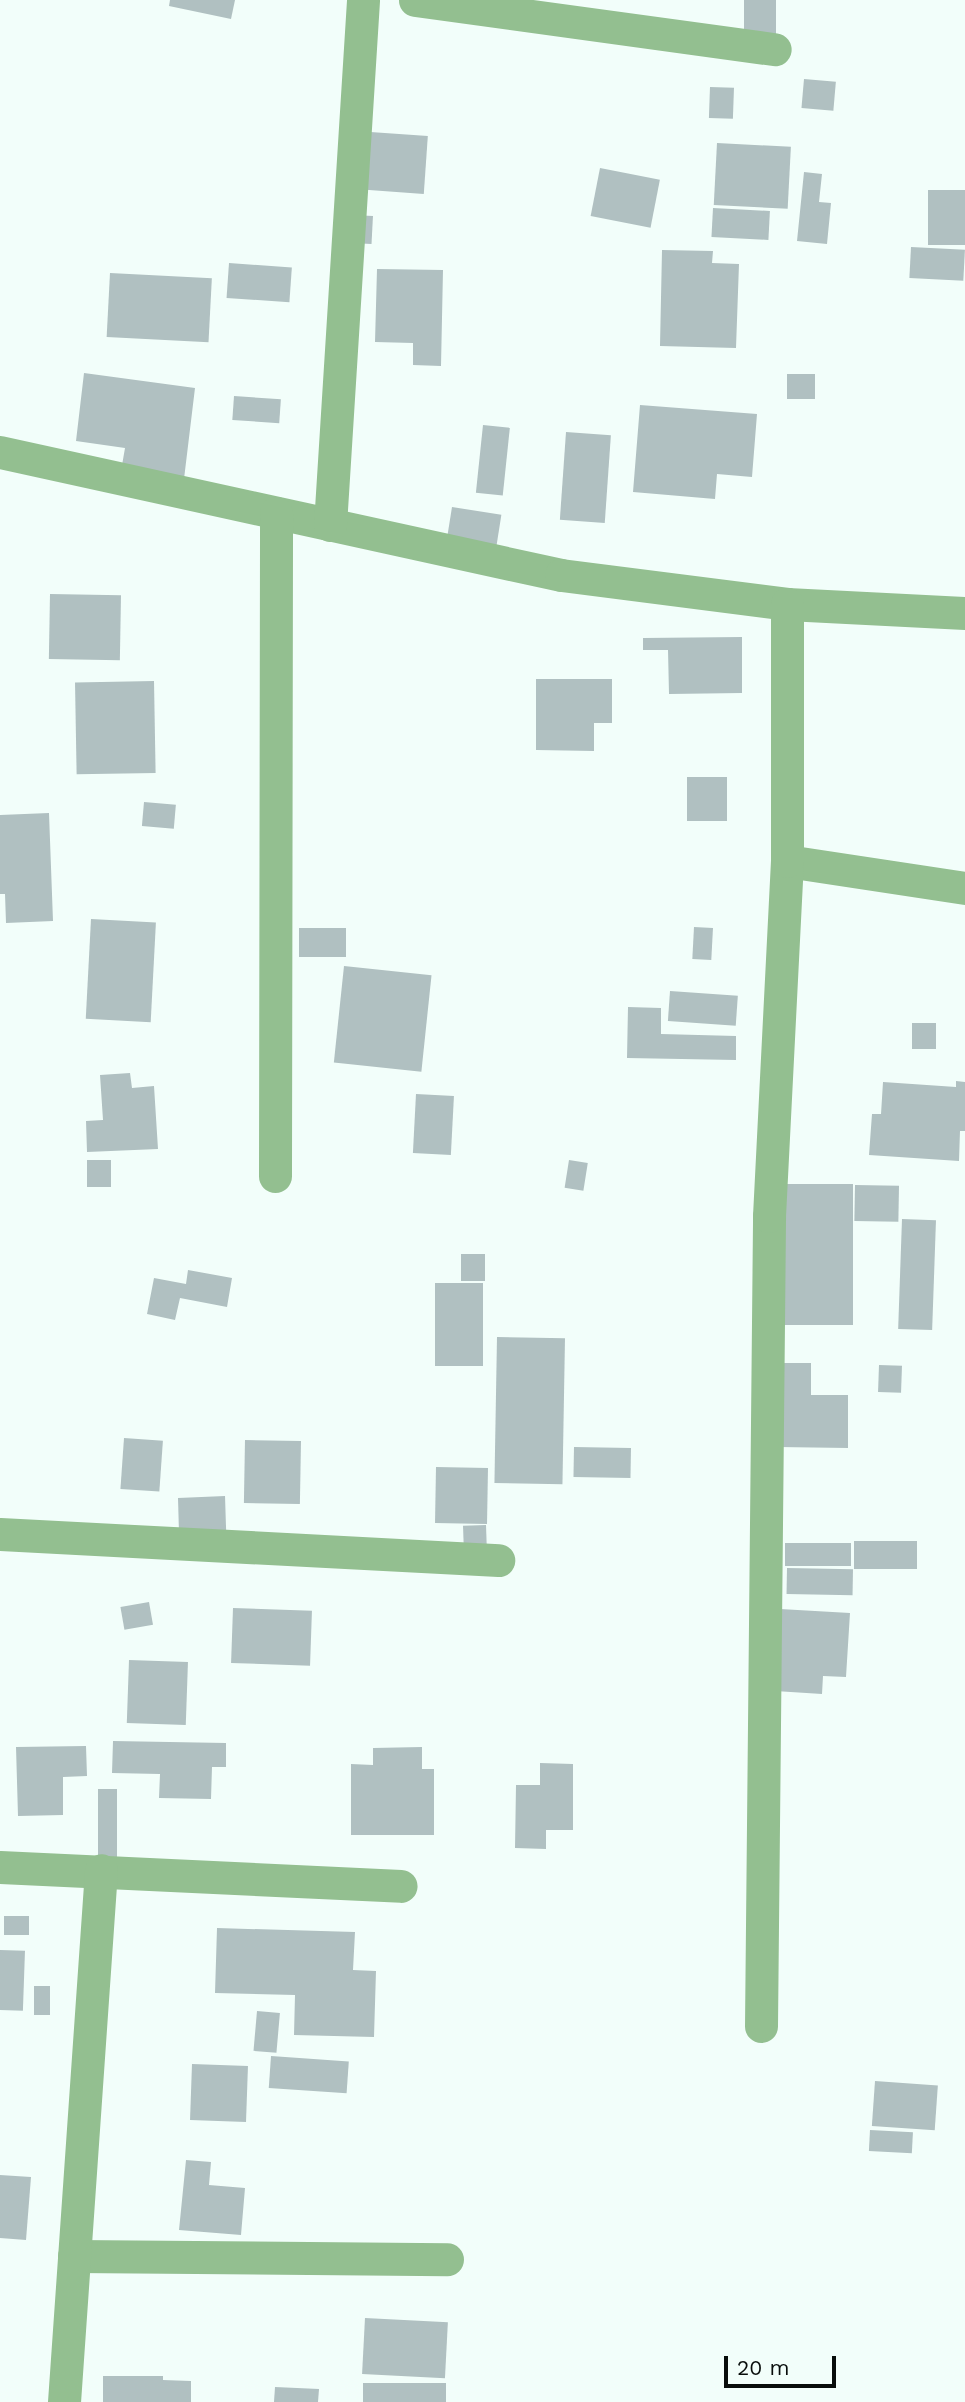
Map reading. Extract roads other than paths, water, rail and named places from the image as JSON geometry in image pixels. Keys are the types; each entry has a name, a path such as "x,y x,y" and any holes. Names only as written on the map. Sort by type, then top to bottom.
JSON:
{"street":[{"path":"330,525 363,0"},
{"path":"415,0 775,49"},
{"path":"0,452 561,575 787,604 965,613"},
{"path":"275,1176 276,513"},
{"path":"761,2026 769,1216 787,861 787,604"},
{"path":"787,861 965,888"},
{"path":"0,1534 498,1560"},
{"path":"0,1867 401,1886"},
{"path":"64,2402 101,1870"},
{"path":"74,2256 447,2259"}]}
